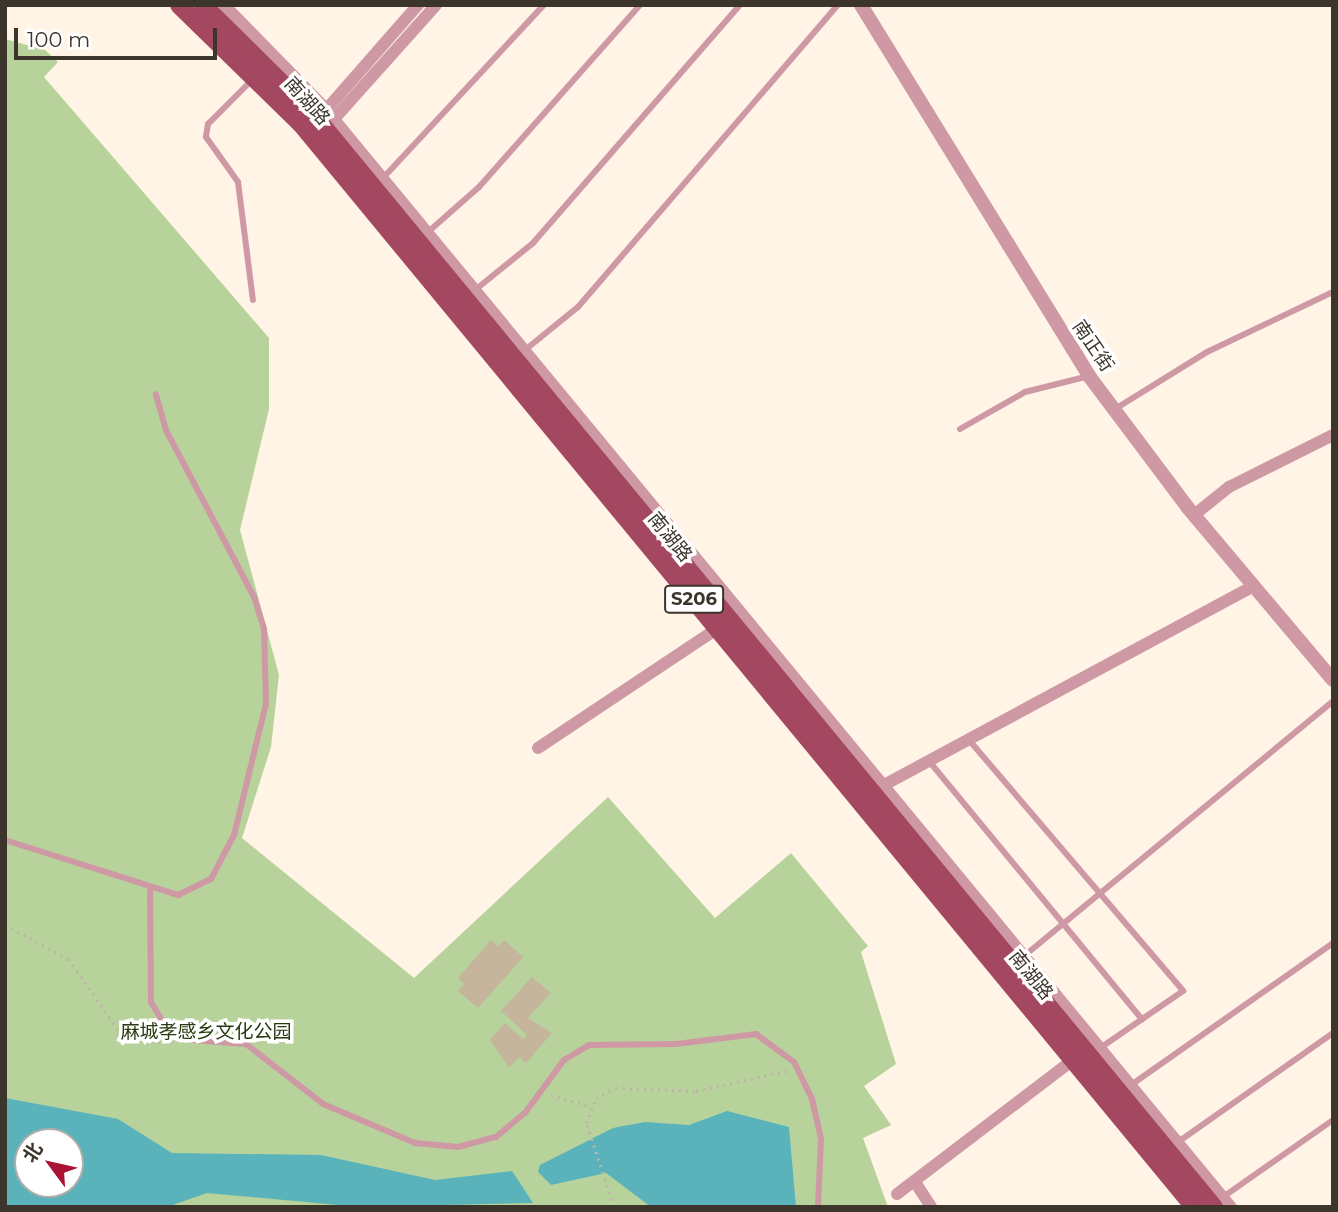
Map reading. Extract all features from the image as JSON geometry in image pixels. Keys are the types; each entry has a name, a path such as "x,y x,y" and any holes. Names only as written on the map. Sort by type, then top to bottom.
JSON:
{"main road":[{"name":"南湖路","path":"180,5 256,76 718,628 1194,1207"},
{"name":"南湖路","path":"203,5 313,114 1222,1204"}],"street":[{"path":"224,5 330,115 428,232 1178,1142 1222,1204"},
{"path":"330,115 418,5"},
{"path":"330,115 436,5"},
{"name":"南正街","path":"862,5 1089,376 1194,514 1333,680"},
{"path":"1194,514 1229,487 1333,435"},
{"path":"884,785 1254,586"},
{"path":"538,748 718,628"},
{"path":"897,1194 1073,1060"},
{"path":"915,1182 931,1207"}],"lane":[{"path":"383,178 544,5"},
{"path":"428,232 479,187 640,5"},
{"path":"475,290 533,243 740,5"},
{"path":"525,350 578,307 838,5"},
{"path":"253,300 238,182 206,137 208,124 256,76"},
{"path":"1114,410 1207,352 1333,292"},
{"path":"960,429 1025,392 1089,376"},
{"path":"5,840 150,891 187,894 216,872 241,810 268,682 254,597 166,430 156,394"},
{"path":"1024,956 1333,701"},
{"path":"969,740 1183,991 1100,1048"},
{"path":"929,761 1142,1019"},
{"path":"150,891 151,1002 166,1027 191,1040 246,1044 323,1104 429,1146 496,1137 542,1090 564,1060 598,1043 676,1044 750,1032 774,1044 797,1068 819,1125 818,1207"},
{"path":"1131,1085 1333,943"},
{"path":"1178,1142 1333,1033"},
{"path":"1222,1204 1333,1120"}],"path":[{"path":"5,925 69,959 123,1037 159,1045 191,1040"},
{"path":"614,1207 602,1179 586,1123 590,1106 616,1088 696,1091 797,1068"},
{"path":"542,1090 590,1106"}],"green space":[{"name":"麻城孝感乡文化公园","path":"5,39 45,50 58,62 44,77 269,338 269,409 240,530 279,675 271,747 242,838 414,978 608,797 715,918 791,853 868,946 861,952 896,1064 864,1086 891,1125 863,1138 888,1207 5,1207"}],"water":[{"path":"5,1098 118,1119 172,1153 321,1155 435,1180 512,1171 533,1203 360,1207 207,1193 167,1207 5,1207"},
{"path":"727,1111 789,1127 796,1207 651,1207 606,1173 551,1185 538,1172 540,1165 613,1128 645,1122 689,1125"}],"building":[{"path":"491,940 498,946 504,940 523,957 478,1008 458,991 464,984 458,978"},
{"path":"532,977 551,993 528,1018 552,1033 526,1063 519,1057 509,1068 490,1040 505,1023 523,1039 527,1035 501,1011"}]}
